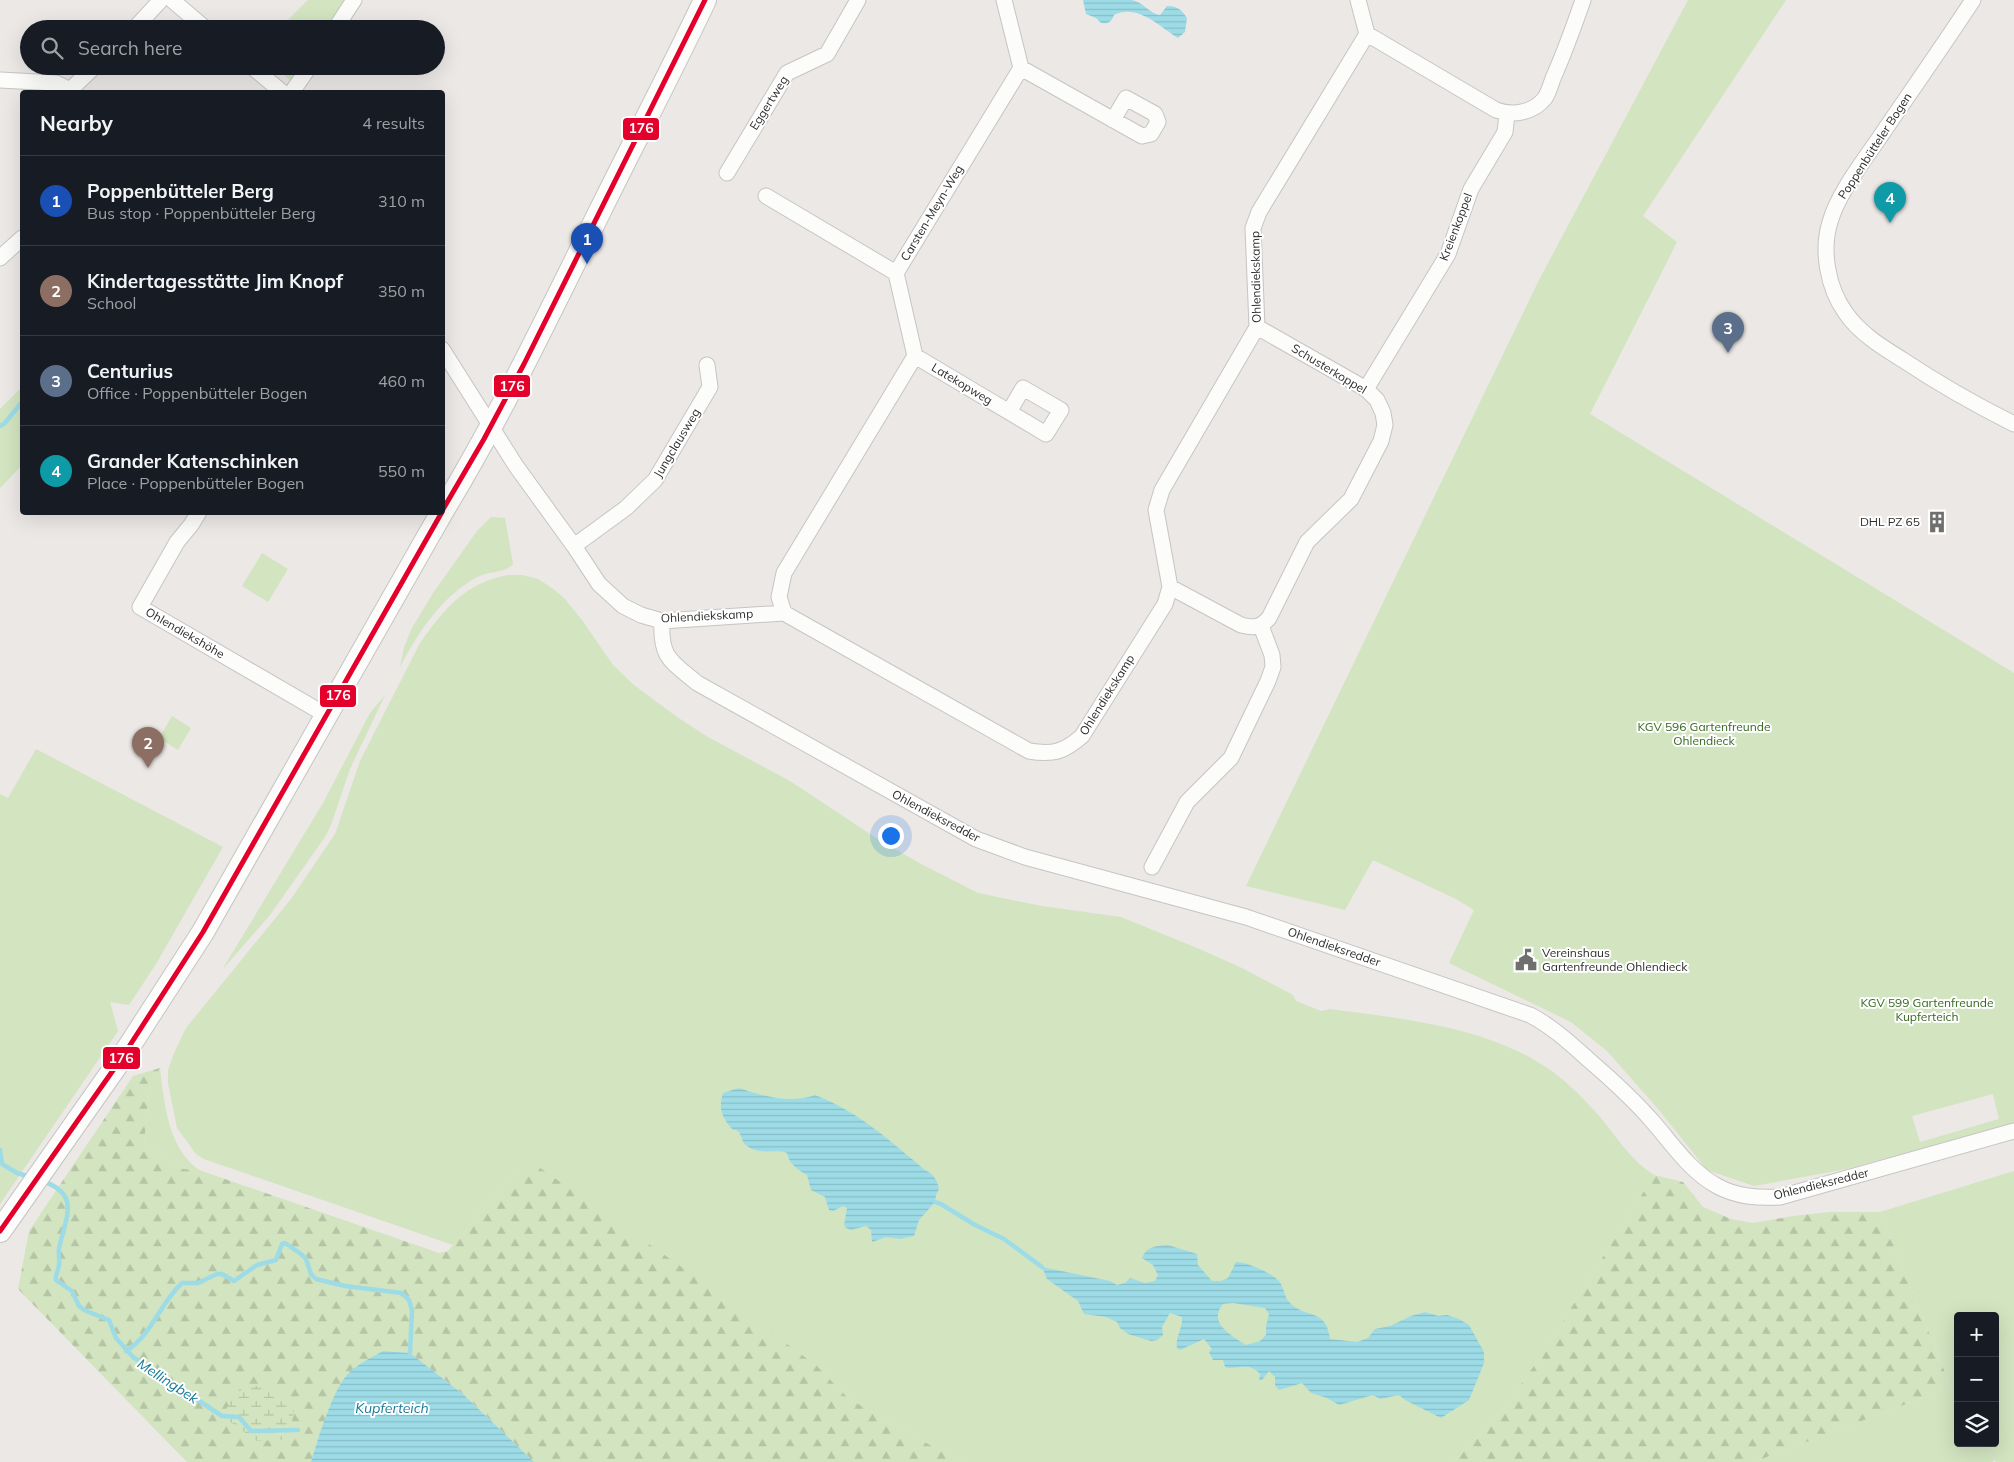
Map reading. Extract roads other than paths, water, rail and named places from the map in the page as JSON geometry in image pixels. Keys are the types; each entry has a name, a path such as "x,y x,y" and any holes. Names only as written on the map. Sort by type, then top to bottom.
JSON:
{"main road":[{"path":"445,507 491,428 674,67 705,0"},
{"path":"3,1227 121,1058 203,932 440,515"}],"street":[{"path":"142,20 161,0"},
{"path":"172,0 195,20"},
{"path":"341,20 354,0"},
{"name":"Eggertweg","path":"727,173 787,73 827,54 858,0"},
{"path":"1004,0 1021,68 1113,120"},
{"path":"1358,0 1367,34 1496,110 1507,114 1520,113 1535,106 1545,97 1567,45 1583,0"},
{"name":"Poppenbütteler Bogen","path":"1973,0 1864,160 1837,205 1830,222 1827,260 1831,282 1838,300 1848,316 1867,335 1939,383 2014,424"},
{"name":"Ohlendiekskamp","path":"445,354 491,428 574,546 598,584 623,606 641,616 662,621 784,612 1029,751 1044,754 1058,752 1071,746 1082,736 1165,604 1170,586 1156,510 1162,490 1258,327 1253,228 1258,212 1367,34"},
{"name":"Carsten-Meyn-Weg","path":"915,356 896,273 1021,68"},
{"path":"72,90 86,75"},
{"path":"262,75 280,90"},
{"path":"293,90 304,75"},
{"path":"0,80 56,83 69,90"},
{"name":"Kreienkoppel","path":"1366,389 1448,254 1471,189 1505,132 1507,114"},
{"path":"766,196 896,273"},
{"path":"0,258 20,240"},
{"name":"Schusterkoppel","path":"1258,327 1366,389 1377,400 1383,413 1385,425 1381,441 1351,499 1307,542 1270,618 1261,626"},
{"path":"784,612 779,597 784,573 915,356"},
{"name":"Latekopweg","path":"915,356 1009,412"},
{"name":"Jungclausweg","path":"574,546 626,508 656,480 710,387 707,365"},
{"name":"Ohlendiekshöhe","path":"196,515 191,525 182,533 140,607 326,715"},
{"path":"1152,867 1187,802 1231,758 1273,667 1272,655 1261,626 1252,628 1241,625 1170,586"},
{"name":"Ohlendieksredder","path":"662,621 661,637 663,649 672,662 698,683 976,839 1025,857 1246,916 1430,982 1476,995 1530,1015 1560,1034 1611,1079 1643,1110 1686,1162 1701,1175 1718,1186 1738,1194 1760,1198 1780,1197 2014,1130"}],"water":[{"path":"1083,0 1132,0 1140,3 1153,13 1160,15 1167,6 1176,7 1187,18 1185,32 1178,38 1148,18 1131,12 1114,15 1109,22 1101,23 1096,18 1086,14"},
{"path":"739,1088 757,1094 786,1099 806,1098 815,1095 831,1102 873,1128 930,1173 936,1180 939,1189 935,1202 919,1220 914,1236 900,1239 886,1237 872,1242 871,1230 866,1226 851,1230 846,1228 844,1225 847,1208 843,1206 833,1211 829,1210 825,1197 811,1190 807,1175 797,1169 787,1153 757,1151 747,1146 740,1134 732,1129 726,1121 721,1108 723,1093"},
{"path":"1168,1245 1197,1254 1198,1265 1212,1281 1221,1281 1228,1278 1236,1262 1265,1271 1279,1281 1287,1300 1292,1305 1316,1316 1325,1323 1330,1339 1357,1342 1368,1338 1375,1329 1390,1326 1425,1312 1459,1319 1469,1325 1484,1352 1484,1363 1469,1400 1441,1418 1405,1400 1399,1395 1380,1399 1373,1395 1339,1405 1327,1398 1311,1393 1302,1383 1279,1390 1275,1385 1275,1377 1269,1371 1262,1380 1259,1380 1260,1374 1256,1370 1246,1367 1229,1368 1225,1367 1223,1360 1213,1360 1209,1352 1212,1349 1204,1339 1180,1350 1177,1348 1182,1317 1170,1313 1162,1327 1163,1335 1157,1340 1151,1341 1128,1334 1120,1328 1117,1322 1106,1317 1084,1314 1078,1301 1047,1279 1042,1267 1110,1281 1117,1285 1125,1283 1130,1278 1145,1283 1155,1281 1158,1275 1153,1265 1142,1258 1144,1254 1156,1246","holes":["1233,1303 1265,1308 1269,1314 1266,1335 1260,1341 1246,1345 1228,1333 1223,1328 1218,1317 1223,1304"]},
{"name":"Kupferteich","path":"383,1351 410,1353 464,1395 534,1462 311,1462 326,1416 342,1382 355,1368"}],"waterway":[{"path":"0,426 4,424 20,404"},
{"name":"Mellingbek","path":"0,1150 2,1164 17,1173 30,1177"},
{"name":"Mellingbek","path":"42,1181 54,1186 67,1200 67,1217 59,1249 59,1267 56,1280 72,1291 79,1306 84,1310 109,1320 116,1338 133,1357 222,1416 239,1417 251,1431 298,1430"},
{"path":"935,1202 1004,1239 1042,1267"},
{"path":"126,1351 143,1336 174,1291 182,1283 198,1283 217,1274 222,1274 234,1281 257,1265 276,1260 282,1244 285,1243 306,1259 311,1274 316,1279 345,1286 402,1293 409,1300 412,1310 410,1353"}],"place":[{"name":"Grander Katenschinken","path":"1890,223"},
{"name":"Poppenbütteler Berg","path":"587,264"},
{"name":"Centurius","path":"1728,353"},
{"name":"DHL PZ 65","path":"1937,522"},
{"name":"Kindertagesstätte Jim Knopf","path":"148,768"},
{"name":"Vereinshaus Gartenfreunde Ohlendieck","path":"1526,960"}],"park label":[{"name":"KGV 596 Gartenfreunde Ohlendieck","path":"1704,734"},
{"name":"KGV 599 Gartenfreunde Kupferteich","path":"1927,1010"}]}
